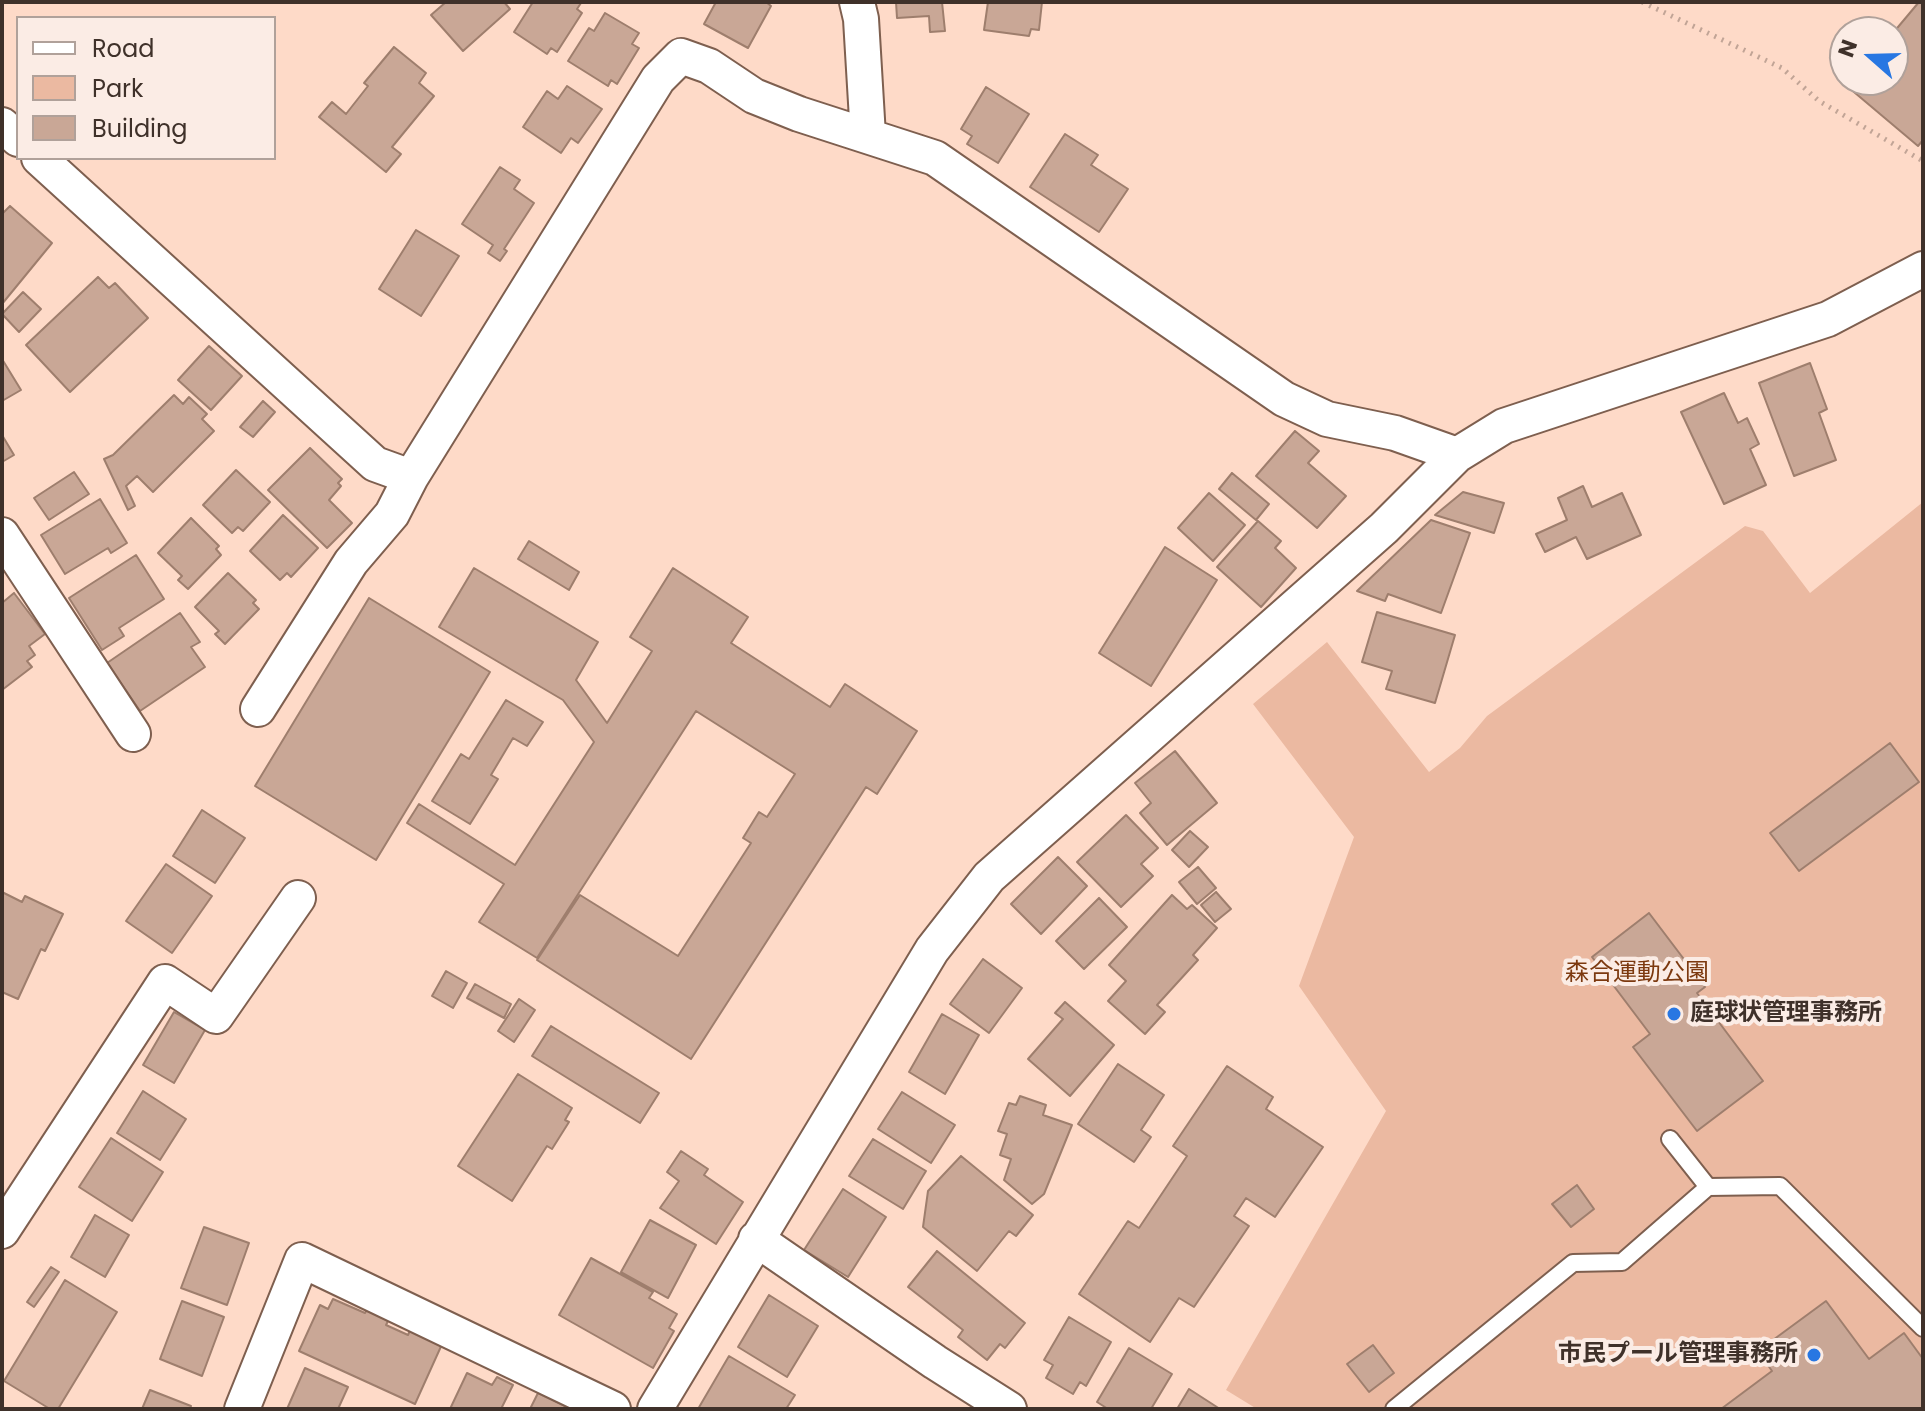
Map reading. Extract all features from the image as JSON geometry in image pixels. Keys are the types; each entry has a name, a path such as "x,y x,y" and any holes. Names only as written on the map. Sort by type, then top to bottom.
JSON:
{"street":[{"path":"857,2 861,19 868,136"},
{"path":"258,709 351,562 392,514 411,477 658,79 681,56 709,66 754,96 935,158 1284,399 1327,419 1395,433 1457,455"},
{"path":"41,160 375,464 411,477"},
{"path":"655,1409 932,950 989,877 1384,528 1457,455 1504,426 1828,319 1923,269"},
{"path":"7,556 133,734"},
{"path":"2,1231 165,982 216,1016 298,898"},
{"path":"756,1239 1009,1409"},
{"path":"242,1409 302,1260 613,1409"}],"lane":[{"path":"1670,1139 1708,1187"},
{"path":"1394,1409 1573,1263 1622,1262 1708,1187 1780,1186 1923,1328"}],"path":[{"path":"1642,2 1782,68 1819,101 1923,161"}],"green space":[{"name":"森合運動公園","path":"1923,502 1923,1409 1257,1409 1226,1390 1386,1111 1299,986 1354,837 1253,704 1327,642 1429,772 1460,748 1487,716 1745,526 1763,531 1810,593"}],"building":[{"path":"446,2 504,2 510,9 463,51 431,15"},
{"path":"533,2 581,3 577,9 582,13 557,52 551,48 547,54 514,32"},
{"path":"716,2 766,2 771,6 748,48 704,24"},
{"path":"896,2 942,2 945,31 930,32 929,16 897,18"},
{"path":"988,2 1042,2 1039,30 1031,29 1029,36 984,30"},
{"path":"1919,2 1923,2 1923,140 1918,146 1859,96 1909,96 1907,16"},
{"path":"605,13 639,33 632,44 639,48 617,84 611,80 608,86 568,61 589,28 594,31"},
{"path":"394,47 426,73 419,83 434,96 392,147 401,154 386,172 319,117 332,102 346,114 368,86 364,83"},
{"path":"567,86 602,109 578,143 571,138 561,153 523,127 547,91 558,99"},
{"path":"986,87 1029,114 998,163 967,144 972,136 961,129"},
{"path":"1065,134 1098,155 1091,165 1128,189 1099,232 1030,187"},
{"path":"500,167 520,180 514,189 534,203 504,249 507,251 500,261 488,253 493,245 462,224"},
{"path":"10,206 52,243 2,304 2,214"},
{"path":"416,230 459,256 421,316 379,289"},
{"path":"98,277 109,288 115,283 148,318 70,392 26,345"},
{"path":"23,292 41,309 19,332 2,314"},
{"path":"209,346 242,376 211,410 178,380"},
{"path":"2,359 21,390 2,401"},
{"path":"1810,363 1827,409 1819,413 1836,460 1794,476 1759,383"},
{"path":"1724,393 1738,423 1747,418 1759,444 1750,449 1766,485 1724,504 1681,412"},
{"path":"174,395 183,404 189,397 207,414 202,419 214,431 153,492 137,476 126,486 135,506 128,510 104,459 113,455"},
{"path":"263,401 275,412 253,437 240,427"},
{"path":"1295,431 1319,451 1308,463 1346,496 1317,528 1256,476"},
{"path":"2,435 14,455 2,462"},
{"path":"310,448 342,479 338,483 341,486 329,500 352,523 327,548 268,490"},
{"path":"236,470 270,502 243,531 238,527 232,533 203,505"},
{"path":"74,472 89,494 49,520 34,498"},
{"path":"1232,473 1269,504 1256,520 1219,489"},
{"path":"1583,486 1592,507 1622,493 1641,535 1587,559 1576,537 1545,552 1536,534 1567,520 1558,498"},
{"path":"1463,492 1504,503 1494,533 1435,515"},
{"path":"1209,493 1245,525 1213,561 1178,528"},
{"path":"100,499 127,543 111,553 108,548 65,574 41,535"},
{"path":"283,515 318,548 291,577 287,573 280,580 250,551"},
{"path":"191,518 219,546 216,549 221,555 188,589 178,580 182,576 158,553"},
{"path":"1431,520 1470,533 1441,613 1388,594 1385,601 1357,591"},
{"path":"1258,521 1281,541 1275,548 1296,568 1261,607 1217,567"},
{"path":"529,541 579,572 569,590 518,559"},
{"path":"1165,547 1217,580 1151,686 1099,653"},
{"path":"136,555 164,599 119,628 124,636 102,650 69,598"},
{"path":"474,568 598,642 576,680 607,723 652,651 630,637 673,568 748,617 731,643 830,707 845,684 917,731 877,794 866,787 691,1059 537,960 580,895 678,956 751,843 743,838 759,812 767,817 795,774 696,711 537,958 479,922 504,884 407,823 419,804 515,865 594,742 563,700 439,627"},
{"path":"228,573 256,600 253,603 259,609 225,644 215,634 219,631 195,607"},
{"path":"14,593 45,634 29,646 35,655 27,661 32,667 2,690 2,603"},
{"path":"369,598 490,672 376,860 255,786"},
{"path":"1377,612 1455,635 1435,703 1386,689 1392,671 1362,662"},
{"path":"180,613 200,642 191,647 205,667 140,711 107,663"},
{"path":"506,700 543,722 527,746 513,738 491,775 498,779 470,824 432,801 461,754 469,759"},
{"path":"1890,743 1919,782 1799,871 1770,833"},
{"path":"1175,751 1217,803 1167,845 1140,813 1151,803 1135,783"},
{"path":"202,810 245,838 215,883 173,856"},
{"path":"1126,815 1158,848 1141,864 1153,876 1121,907 1077,862"},
{"path":"1190,831 1208,847 1189,867 1172,850"},
{"path":"1058,857 1087,886 1041,934 1011,904"},
{"path":"166,864 212,896 172,953 126,921"},
{"path":"1198,867 1216,888 1197,904 1179,882"},
{"path":"2,892 22,902 25,896 63,914 45,951 41,949 18,999 2,992"},
{"path":"1216,892 1231,909 1215,922 1201,905"},
{"path":"1172,895 1187,909 1192,905 1217,928 1193,955 1198,960 1157,1005 1165,1012 1145,1034 1108,1001 1126,981 1109,965"},
{"path":"1099,898 1127,927 1084,969 1056,941"},
{"name":"庭球状管理事務所","path":"1649,913 1705,987 1697,993 1763,1081 1697,1131 1633,1047 1650,1034 1592,957"},
{"path":"983,959 1022,988 989,1033 950,1004"},
{"path":"446,971 467,983 453,1008 432,996"},
{"path":"475,984 511,1004 504,1018 467,998"},
{"path":"519,999 535,1010 514,1042 498,1031"},
{"path":"1065,1002 1114,1045 1070,1096 1028,1059 1063,1019 1055,1013"},
{"path":"174,1012 205,1030 174,1083 143,1065"},
{"path":"942,1014 979,1035 945,1094 909,1072"},
{"path":"551,1026 659,1093 640,1123 532,1056"},
{"path":"1118,1064 1164,1095 1141,1130 1151,1137 1134,1162 1078,1124"},
{"path":"1227,1066 1273,1097 1266,1109 1323,1147 1275,1217 1246,1198 1234,1216 1249,1226 1194,1307 1179,1298 1150,1342 1079,1294 1128,1221 1139,1228 1187,1156 1173,1146"},
{"path":"518,1074 572,1108 565,1120 569,1122 552,1149 547,1146 512,1201 458,1166"},
{"path":"143,1091 186,1119 160,1160 117,1133"},
{"path":"902,1092 955,1125 931,1163 878,1129"},
{"path":"1020,1096 1046,1105 1043,1115 1072,1125 1044,1194 1032,1204 1004,1180 1011,1159 1000,1155 1007,1134 998,1131 1009,1103 1016,1105"},
{"path":"111,1138 163,1172 132,1221 79,1187"},
{"path":"873,1139 926,1171 903,1209 849,1176"},
{"path":"681,1151 708,1169 704,1175 743,1202 716,1244 660,1208 679,1181 667,1172"},
{"path":"961,1156 1033,1215 1016,1236 1009,1231 977,1271 923,1227 928,1191"},
{"path":"1577,1185 1594,1209 1571,1227 1552,1204"},
{"path":"843,1189 886,1217 848,1277 804,1250"},
{"path":"95,1215 129,1235 105,1277 71,1257"},
{"path":"650,1220 696,1245 668,1298 621,1272"},
{"path":"204,1227 249,1243 227,1305 181,1288"},
{"path":"937,1251 1025,1323 1005,1348 1000,1344 987,1360 958,1337 963,1330 908,1287"},
{"path":"591,1258 653,1292 649,1298 677,1314 669,1328 674,1331 653,1368 559,1315"},
{"path":"51,1267 59,1272 34,1307 27,1302"},
{"path":"65,1280 117,1312 58,1409 50,1409 4,1381"},
{"path":"769,1295 818,1326 787,1377 738,1347"},
{"path":"333,1299 365,1313 368,1308 390,1317 386,1325 408,1335 411,1328 443,1342 415,1404 299,1351 320,1305 328,1309"},
{"path":"182,1301 224,1317 202,1376 160,1359"},
{"name":"市民プール管理事務所","path":"1826,1301 1869,1359 1904,1333 1923,1359 1923,1409 1721,1409 1772,1371 1758,1351"},
{"path":"1069,1317 1111,1342 1086,1386 1080,1382 1073,1394 1046,1378 1053,1365 1044,1360"},
{"path":"1373,1345 1394,1373 1369,1392 1347,1364"},
{"path":"1129,1348 1172,1374 1151,1409 1108,1409 1097,1402"},
{"path":"729,1356 795,1395 786,1409 698,1409"},
{"path":"305,1368 348,1387 338,1409 287,1409"},
{"path":"467,1373 492,1385 497,1377 513,1385 501,1409 450,1409"},
{"path":"1189,1389 1220,1409 1177,1409"},
{"path":"150,1390 191,1406 190,1409 142,1409"},
{"path":"538,1393 571,1409 530,1409"}],"place":[{"name":"庭球状管理事務所","path":"1674,1014"},
{"name":"市民プール管理事務所","path":"1814,1355"}]}
